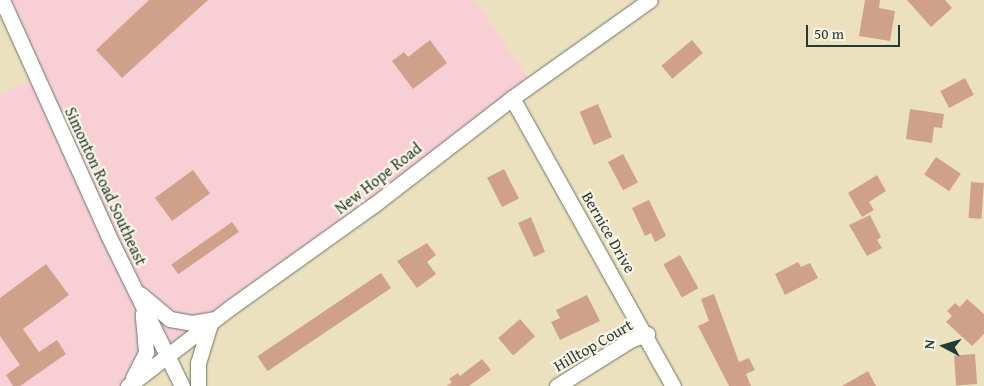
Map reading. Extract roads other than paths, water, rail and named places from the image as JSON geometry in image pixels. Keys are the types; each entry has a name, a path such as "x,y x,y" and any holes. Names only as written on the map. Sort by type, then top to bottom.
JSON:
{"street":[{"name":"Simonton Road Southeast","path":"2,0 182,386"},
{"name":"New Hope Road","path":"128,386 375,204 512,98 650,0"},
{"name":"Bernice Drive","path":"512,98 647,334 674,386"},
{"path":"139,297 170,319 192,323 213,322 198,363 198,386"},
{"path":"128,386 146,352 139,297"},
{"name":"Hilltop Court","path":"557,386 632,339 647,334"}]}
